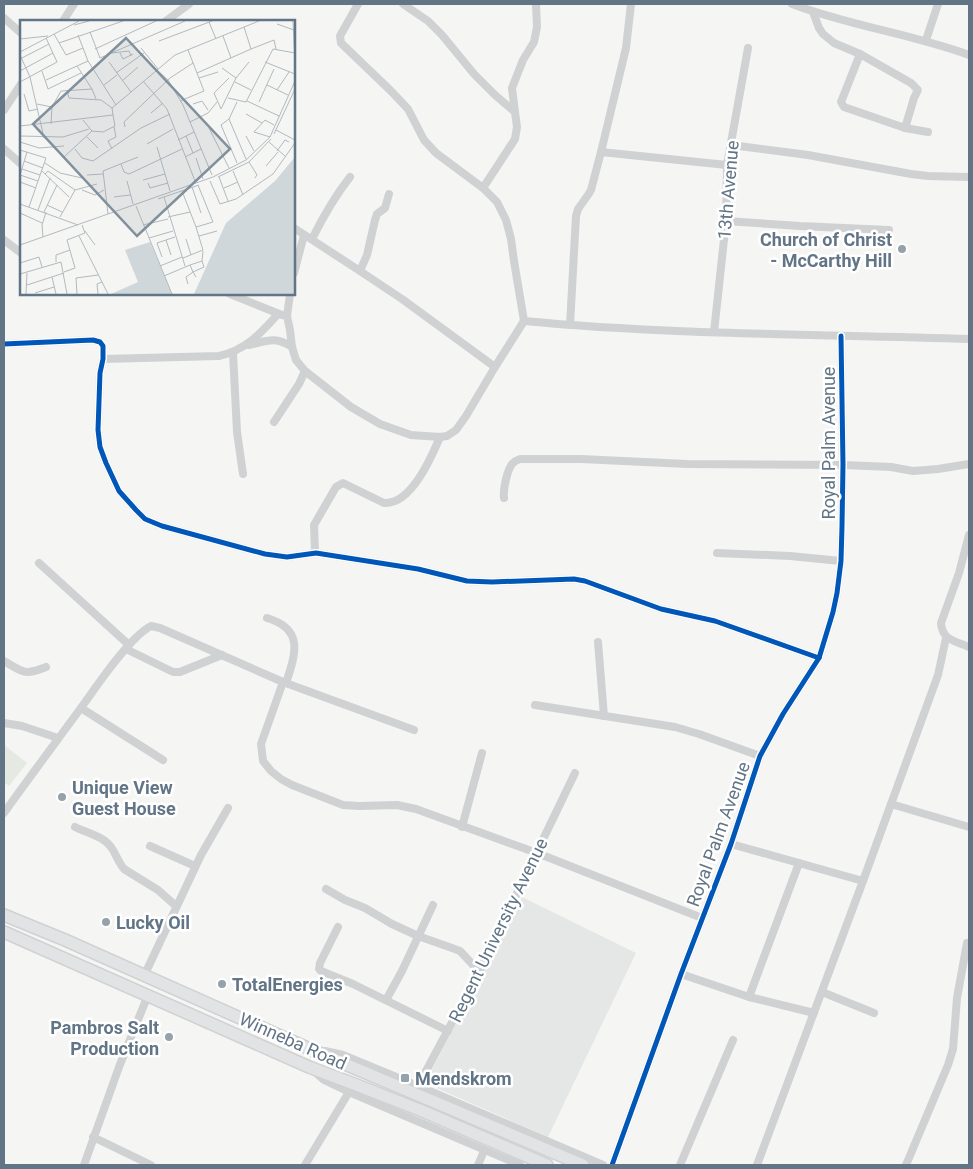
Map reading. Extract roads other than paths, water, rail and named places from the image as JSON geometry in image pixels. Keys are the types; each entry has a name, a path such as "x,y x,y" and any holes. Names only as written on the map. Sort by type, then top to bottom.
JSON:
{"highway":[{"name":"Winneba Road","path":"4,915 65,940 312,1050 582,1165"},
{"name":"Winneba Road","path":"4,932 309,1068 420,1110 547,1165"},
{"path":"62,958 60,949 65,940"}],"street":[{"path":"64,20 74,4"},
{"path":"167,20 190,4"},
{"path":"290,295 287,316 292,346 296,360 305,371 351,408 380,424 411,435 440,437 447,436 456,430 524,321 511,239 506,220 497,202 483,188 436,153 424,140 408,110 341,43 340,36 358,4"},
{"path":"403,4 442,35 474,74 515,112"},
{"path":"483,188 515,138 516,127 512,88 523,60 534,42 537,27 536,4"},
{"path":"570,325 576,216 578,209 591,190 601,152 626,48 630,4"},
{"path":"792,4 813,12 926,40 969,55"},
{"path":"926,40 938,4"},
{"path":"813,12 822,34 834,43 860,54 911,83 918,90 905,128"},
{"path":"4,18 20,32"},
{"name":"13th Avenue","path":"714,332 726,221 727,165 748,48"},
{"path":"860,54 841,102 844,107 905,128 928,132"},
{"path":"4,110 20,86"},
{"path":"731,145 808,155 911,174 969,177"},
{"path":"4,149 20,163"},
{"path":"601,152 727,165"},
{"path":"312,239 336,194 350,177"},
{"path":"360,271 368,255 375,220 378,214 386,208 389,194"},
{"path":"726,221 889,230"},
{"path":"295,229 402,299 494,367"},
{"path":"295,269 304,235"},
{"path":"4,240 20,252"},
{"path":"232,295 287,316"},
{"path":"103,359 220,356 233,353 247,345 278,314"},
{"path":"524,321 714,332 969,340"},
{"name":"Royal Palm Avenue","path":"612,1165 680,974 731,844 760,756 783,714 819,658 833,612 840,561 843,465 841,336"},
{"path":"4,344 93,340 100,342 104,346 100,373 98,430 100,447 120,490 145,519 162,526 265,554 287,557 316,553 418,569 467,581 574,579 585,581 661,609 716,621 819,658"},
{"path":"247,345 276,340 292,346"},
{"path":"233,353 237,432 243,474"},
{"path":"274,422 299,384 305,371"},
{"path":"316,553 314,525 336,487 343,483 384,503 391,504 417,482 430,460 440,437"},
{"path":"504,498 504,486 510,468 520,459 581,459 686,464 843,465 892,467 913,471 938,470 969,464"},
{"path":"757,1165 938,675 946,638 941,623 959,573 969,535"},
{"path":"717,553 790,556 840,561"},
{"path":"39,563 128,647 173,672 180,672 222,655"},
{"path":"267,618 283,625 293,635 294,653 292,666 261,744 263,760 280,779 292,786 343,805 397,805 416,809 537,853 702,918"},
{"path":"4,813 104,676 128,647 146,628 151,626 160,628 285,682 414,730"},
{"path":"946,638 969,647"},
{"path":"598,642 604,716"},
{"path":"4,661 27,672 46,667"},
{"path":"536,705 675,727 760,756"},
{"path":"81,708 164,760"},
{"path":"4,722 58,738"},
{"path":"462,826 482,753"},
{"name":"Regent University Avenue","path":"418,1086 480,970 575,773"},
{"path":"890,804 969,827"},
{"path":"144,976 210,838 228,808"},
{"path":"75,827 104,840 111,848 120,865 158,890 176,906"},
{"path":"731,844 863,881"},
{"path":"150,846 196,866"},
{"path":"749,997 799,863"},
{"path":"326,889 392,924 418,936 460,951 480,970"},
{"path":"386,1000 433,905"},
{"path":"338,928 320,963 319,969 448,1031"},
{"path":"906,1165 953,1049 956,998 967,943"},
{"path":"680,974 749,997 814,1013"},
{"path":"822,992 874,1013"},
{"path":"84,1165 119,1067 148,995"},
{"path":"680,1165 733,1040"},
{"path":"312,1050 342,1055 603,1165"},
{"path":"309,1068 324,1080 349,1092 520,1165"},
{"path":"305,1165 349,1092"},
{"path":"93,1137 151,1165"},
{"path":"478,1165 484,1150"}],"place":[{"name":"Church of Christ - McCarthy Hill","path":"902,249"},
{"name":"Unique View Guest House","path":"62,797"},
{"name":"Lucky Oil","path":"106,922"},
{"name":"TotalEnergies","path":"222,984"},
{"name":"Pambros Salt Production","path":"169,1037"},
{"name":"Mendskrom","path":"405,1078"}]}
